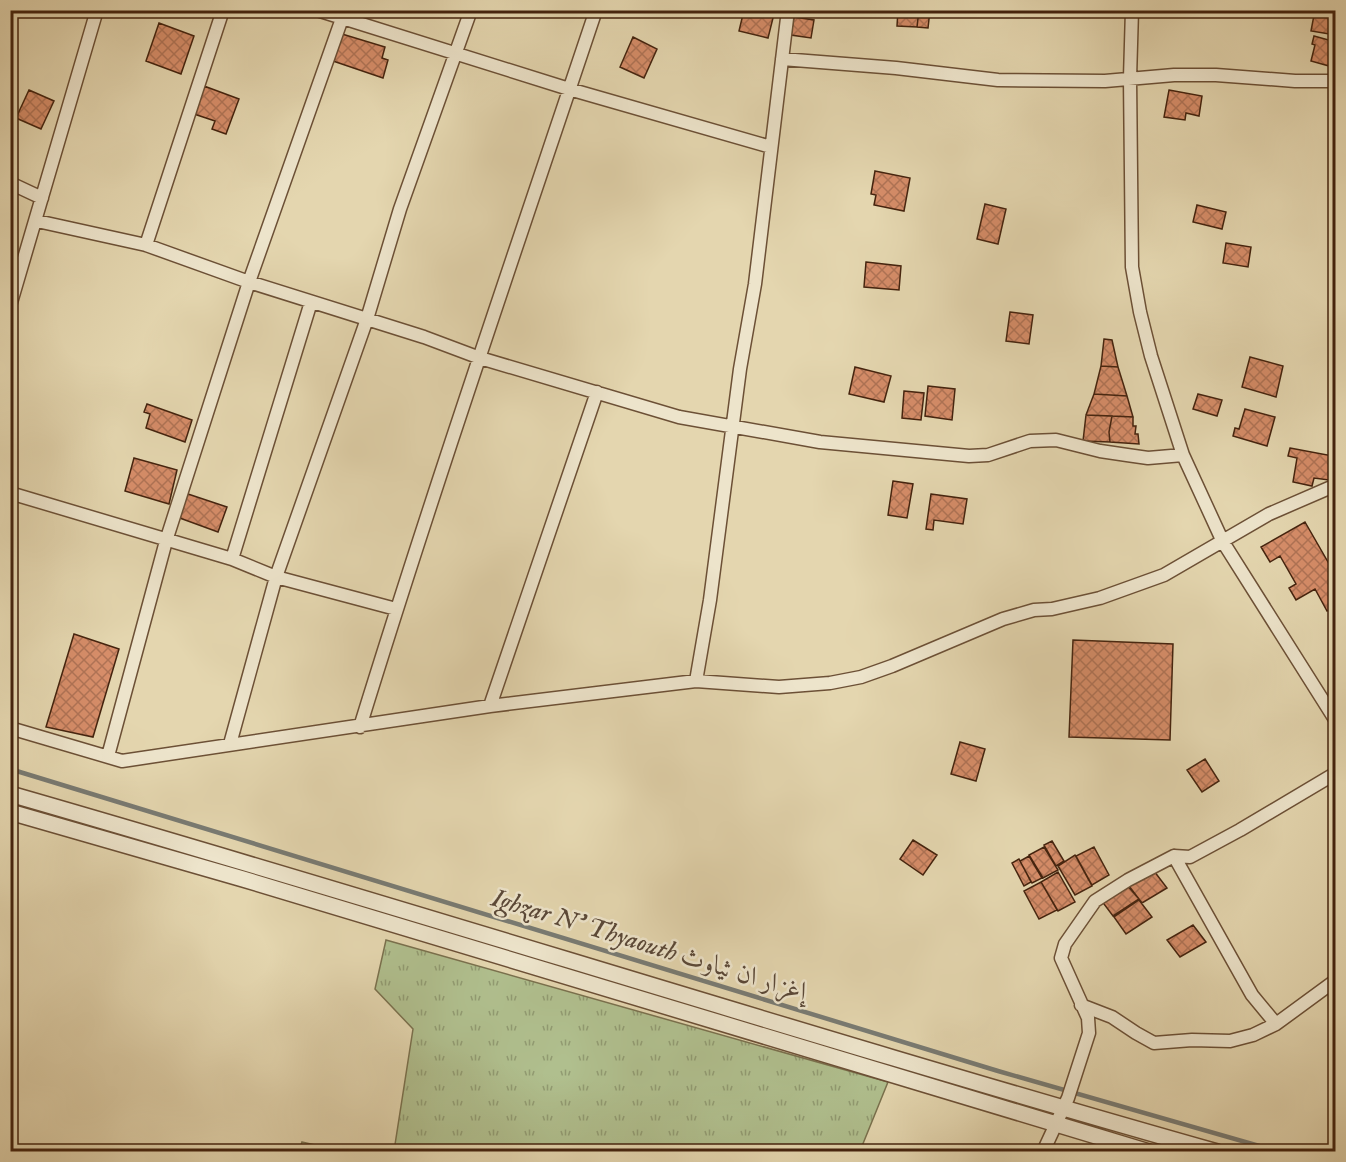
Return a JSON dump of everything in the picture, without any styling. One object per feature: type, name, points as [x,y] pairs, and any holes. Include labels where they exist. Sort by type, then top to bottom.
[{"type":"street","points":[[11,300],[37,221],[97,10]]},
{"type":"street","points":[[146,245],[223,10]]},
{"type":"street","points":[[317,10],[344,14],[456,54],[771,147]]},
{"type":"street","points":[[230,744],[276,577],[367,319],[400,209],[471,10]]},
{"type":"street","points":[[360,727],[396,609],[515,246],[596,10]]},
{"type":"street","points":[[696,681],[710,600],[740,369],[755,284],[788,10]]},
{"type":"street","points":[[1132,10],[1130,78],[1132,267],[1149,345],[1183,455],[1223,542],[1335,721]]},
{"type":"street","points":[[108,756],[166,541],[249,282],[344,14]]},
{"type":"street","points":[[782,59],[907,69],[998,80],[1105,81],[1174,75],[1216,75],[1295,81],[1335,81]]},
{"type":"street","points":[[10,183],[42,198]]},
{"type":"street","points":[[37,221],[146,245],[249,282],[424,337],[480,358],[679,417],[732,428],[820,442],[969,456],[988,455],[1030,441],[1056,440],[1100,451],[1148,458],[1183,455]]},
{"type":"street","points":[[232,559],[310,302]]},
{"type":"street","points":[[490,706],[597,392]]},
{"type":"street","points":[[10,728],[122,761],[490,706],[696,681],[779,687],[830,683],[861,677],[892,666],[1003,619],[1034,610],[1052,609],[1100,598],[1164,575],[1269,514],[1335,485]]},
{"type":"street","points":[[10,493],[232,559],[276,577],[396,609]]},
{"type":"street","points":[[1043,1152],[1054,1124],[1066,1103],[1089,1034],[1088,1018],[1061,958],[1065,944],[1095,901],[1128,880],[1174,856],[1190,857],[1335,773]]},
{"type":"street","points":[[10,794],[1066,1103],[1217,1152]]},
{"type":"street","points":[[10,812],[243,879],[1149,1152]]},
{"type":"street","points":[[1174,856],[1252,995],[1276,1024]]},
{"type":"street","points":[[1081,1005],[1112,1017],[1136,1034],[1154,1043],[1192,1040],[1230,1041],[1253,1035],[1276,1024],[1335,980]]},
{"type":"green space","points":[[386,940],[888,1082],[860,1151],[394,1151],[413,1029],[375,989]]},
{"type":"green space","points":[[302,1142],[341,1151],[299,1151]]},
{"type":"building","points":[[744,10],[775,10],[768,38],[739,31]]},
{"type":"building","points":[[794,10],[815,10],[814,14]]},
{"type":"building","points":[[898,10],[919,10],[917,27],[897,26]]},
{"type":"building","points":[[919,10],[930,10],[928,28],[917,27]]},
{"type":"building","points":[[1316,10],[1336,10],[1336,15],[1316,12]]},
{"type":"building","points":[[1314,15],[1336,19],[1336,35],[1311,31]]},
{"type":"building","points":[[794,17],[814,20],[811,38],[791,35]]},
{"type":"building","points":[[159,23],[194,36],[181,74],[146,61]]},
{"type":"building","points":[[342,34],[385,47],[382,58],[388,60],[383,78],[333,61]]},
{"type":"building","points":[[1314,36],[1336,42],[1336,57],[1331,56],[1329,66],[1311,61],[1315,45],[1312,44]]},
{"type":"building","points":[[633,37],[657,49],[644,78],[620,67]]},
{"type":"building","points":[[204,86],[239,99],[226,134],[212,129],[215,121],[194,114]]},
{"type":"building","points":[[29,90],[54,101],[41,129],[16,118]]},
{"type":"building","points":[[1169,90],[1202,96],[1199,116],[1186,113],[1185,120],[1164,117]]},
{"type":"building","points":[[875,171],[910,178],[904,211],[874,205],[876,195],[871,194]]},
{"type":"building","points":[[985,204],[1006,209],[998,244],[977,239]]},
{"type":"building","points":[[1197,205],[1226,212],[1222,229],[1193,222]]},
{"type":"building","points":[[1226,243],[1251,247],[1248,267],[1223,263]]},
{"type":"building","points":[[866,262],[901,266],[899,290],[864,287]]},
{"type":"building","points":[[1010,312],[1033,315],[1029,344],[1006,341]]},
{"type":"building","points":[[1104,339],[1112,340],[1118,367],[1101,366]]},
{"type":"building","points":[[1250,357],[1283,366],[1276,397],[1242,387]]},
{"type":"building","points":[[1101,366],[1118,367],[1127,396],[1094,394]]},
{"type":"building","points":[[855,367],[891,376],[884,402],[849,394]]},
{"type":"building","points":[[928,386],[955,389],[952,420],[925,416]]},
{"type":"building","points":[[904,391],[924,393],[921,420],[902,418]]},
{"type":"building","points":[[1094,394],[1127,396],[1133,417],[1086,415]]},
{"type":"building","points":[[1198,394],[1222,400],[1217,416],[1193,409]]},
{"type":"building","points":[[147,404],[192,420],[185,442],[146,428],[150,414],[144,412]]},
{"type":"building","points":[[1245,409],[1275,417],[1267,446],[1233,436],[1235,428],[1239,429]]},
{"type":"building","points":[[1086,415],[1112,416],[1110,442],[1083,441]]},
{"type":"building","points":[[1112,416],[1133,417],[1133,426],[1136,426],[1135,434],[1138,434],[1139,444],[1110,442]]},
{"type":"building","points":[[1290,448],[1333,456],[1329,480],[1314,478],[1312,486],[1293,482],[1297,458],[1288,456]]},
{"type":"building","points":[[134,458],[177,470],[169,504],[125,491]]},
{"type":"building","points":[[893,481],[913,484],[907,518],[888,515]]},
{"type":"building","points":[[185,493],[227,507],[218,532],[177,517]]},
{"type":"building","points":[[931,494],[967,499],[963,524],[934,520],[933,530],[926,529]]},
{"type":"building","points":[[1305,522],[1336,576],[1336,606],[1327,611],[1315,589],[1296,600],[1289,588],[1296,584],[1280,556],[1270,562],[1261,547]]},
{"type":"building","points":[[74,634],[119,649],[93,737],[46,727]]},
{"type":"building","points":[[1073,640],[1173,644],[1170,740],[1069,737]]},
{"type":"building","points":[[960,742],[985,749],[976,781],[951,774]]},
{"type":"building","points":[[1205,759],[1219,781],[1202,792],[1187,770]]},
{"type":"building","points":[[913,840],[937,855],[923,875],[900,859]]},
{"type":"building","points":[[1052,841],[1064,861],[1056,866],[1044,845]]},
{"type":"building","points":[[1044,847],[1058,870],[1043,878],[1029,855]]},
{"type":"building","points":[[1094,847],[1109,875],[1092,885],[1076,856]]},
{"type":"building","points":[[1075,855],[1092,886],[1075,895],[1058,866]]},
{"type":"building","points":[[1029,856],[1042,878],[1032,883],[1020,861]]},
{"type":"building","points":[[1019,859],[1031,882],[1024,886],[1012,863]]},
{"type":"building","points":[[1154,871],[1167,888],[1142,903],[1129,886]]},
{"type":"building","points":[[1058,872],[1075,902],[1058,911],[1041,882]]},
{"type":"building","points":[[1041,882],[1057,910],[1039,919],[1024,891]]},
{"type":"building","points":[[1126,884],[1139,899],[1113,916],[1101,900]]},
{"type":"building","points":[[1139,900],[1152,917],[1126,934],[1114,917]]},
{"type":"building","points":[[1193,925],[1206,942],[1180,957],[1167,940]]},
{"type":"building","points":[[1336,996],[1336,1010],[1329,1001]]},
{"type":"waterway","name":"Ighzar N' Thyaouth إغزار ان ثياوث","points":[[10,769],[998,1071],[1280,1152]]}]
